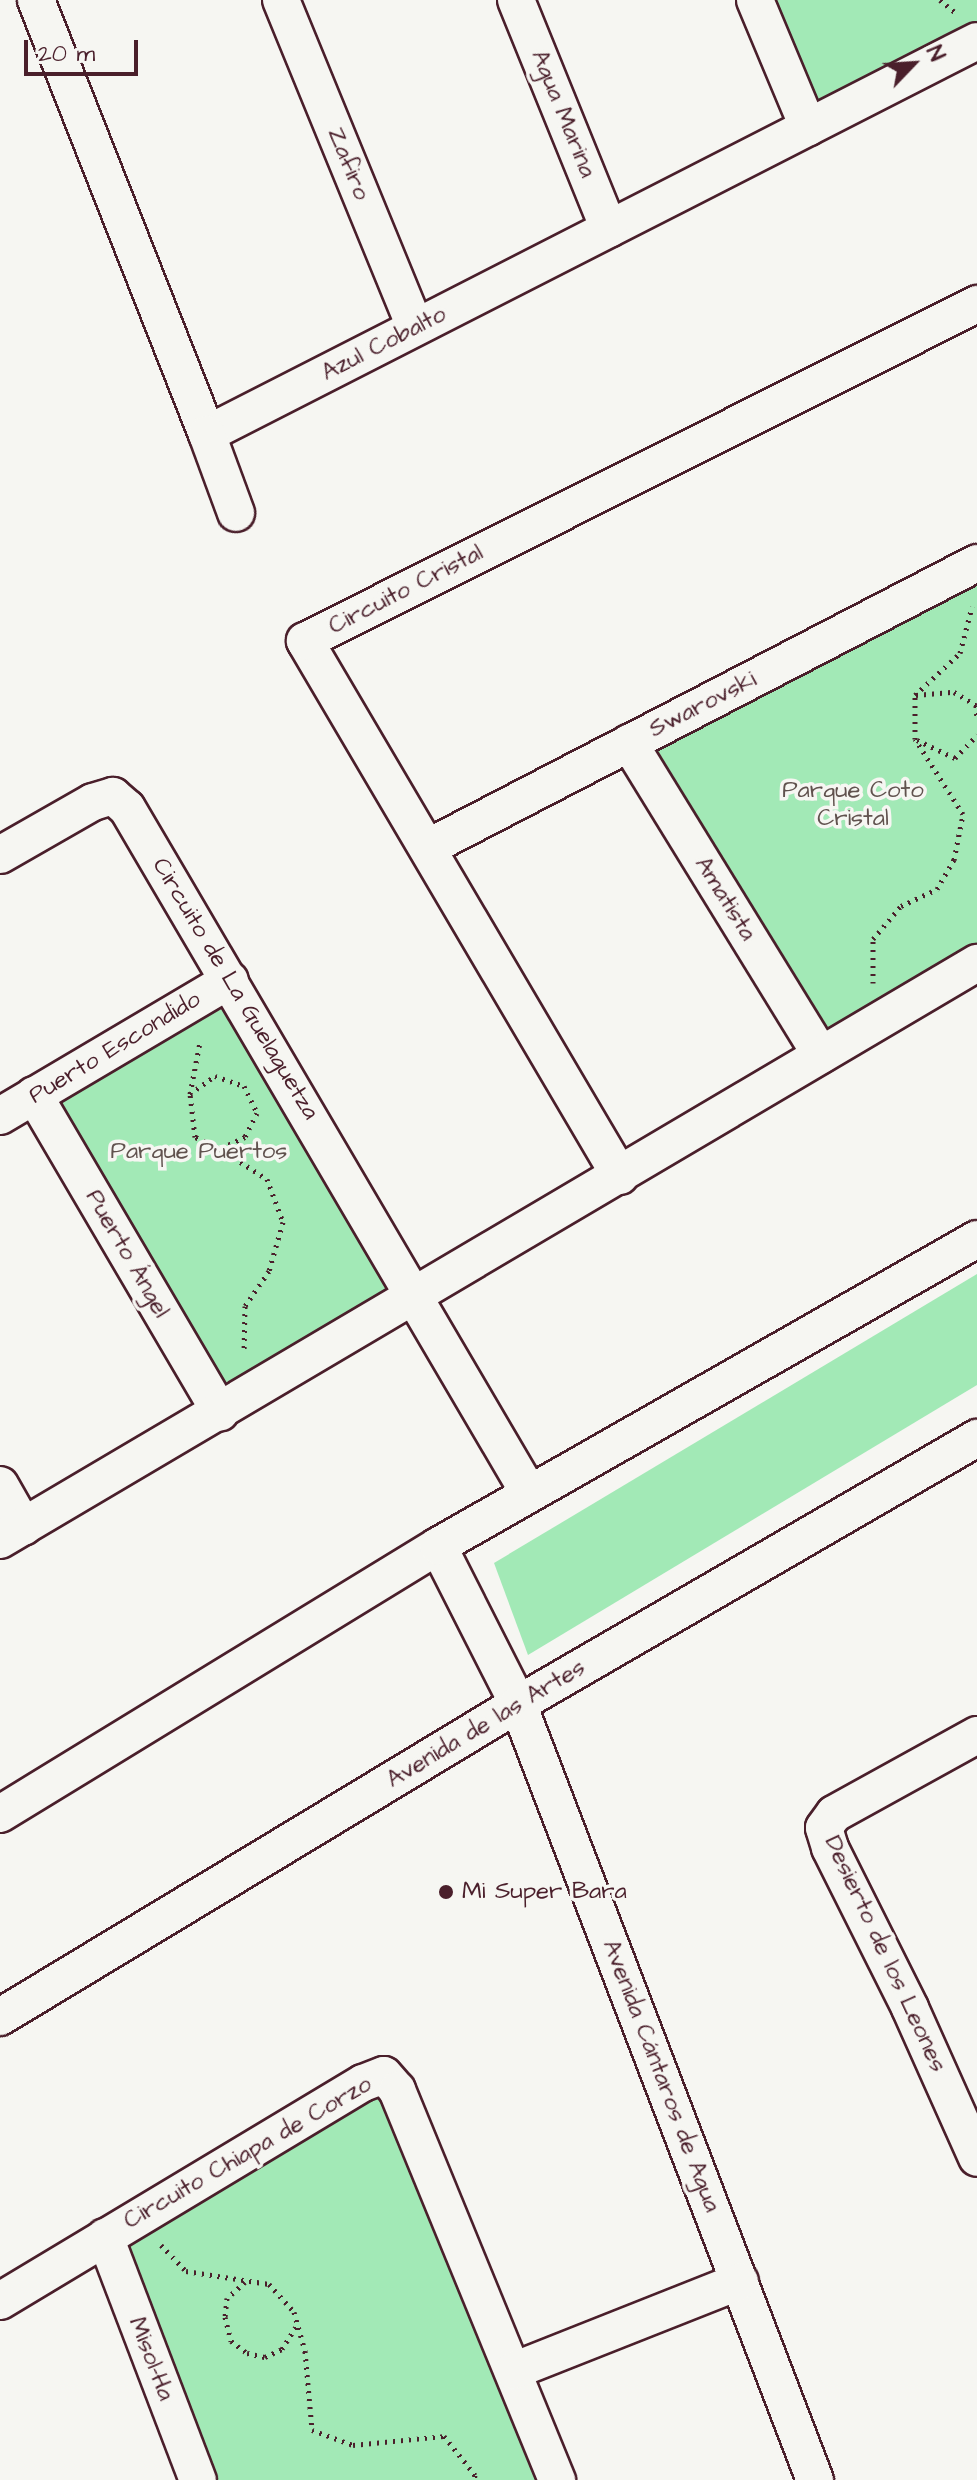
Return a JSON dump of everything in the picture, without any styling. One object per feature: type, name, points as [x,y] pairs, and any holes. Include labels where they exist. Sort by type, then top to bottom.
[{"type":"street","points":[[36,0],[236,513]]},
{"type":"street","name":"Zafiro","points":[[281,0],[415,327]]},
{"type":"street","name":"Agua Marina","points":[[516,0],[609,229]]},
{"type":"street","points":[[755,0],[808,127]]},
{"type":"street","name":"Azul Cobalto","points":[[207,434],[977,41]]},
{"type":"street","name":"Circuito Cristal","points":[[620,1176],[305,641],[977,304]]},
{"type":"street","name":"Swarovski","points":[[429,847],[967,568]]},
{"type":"street","name":"Amatista","points":[[629,743],[821,1055]]},
{"type":"street","name":"Circuito de La Guelaguetza","points":[[0,855],[93,802],[113,796],[127,808],[215,988],[417,1296],[529,1493]]},
{"type":"street","points":[[0,1485],[12,1533],[977,963]]},
{"type":"street","name":"Puerto Escondido","points":[[0,1116],[215,988]]},
{"type":"street","name":"Puerto Ángel","points":[[34,1095],[233,1404]]},
{"type":"street","points":[[0,1814],[438,1546],[977,1239]]},
{"type":"street","name":"Avenida de las Artes","points":[[0,2017],[518,1704],[977,1438]]},
{"type":"street","name":"Avenida Cántaros de Agua","points":[[438,1546],[518,1704],[815,2480]]},
{"type":"street","name":"Desierto de los Leones","points":[[974,2139],[830,1848],[824,1828],[834,1814],[977,1735]]},
{"type":"street","name":"Circuito Chiapa de Corzo","points":[[0,2301],[363,2083],[384,2075],[397,2090],[557,2480]]},
{"type":"street","name":"Misol-Ha","points":[[105,2237],[198,2480]]},
{"type":"street","points":[[513,2371],[740,2281]]},
{"type":"path","points":[[874,1023],[873,939],[901,906],[937,889],[954,860],[963,814],[915,739],[915,695],[960,653],[973,610],[967,568]]},
{"type":"path","points":[[915,695],[954,692],[976,705],[977,719]]},
{"type":"path","points":[[915,739],[955,758],[977,735]]},
{"type":"path","points":[[215,988],[190,1094],[195,1137],[267,1179],[283,1222],[269,1271],[245,1306],[233,1404]]},
{"type":"path","points":[[190,1094],[215,1076],[244,1086],[257,1113],[245,1137],[219,1149]]},
{"type":"path","points":[[143,2215],[160,2243],[186,2271],[269,2284],[294,2312],[305,2351],[312,2430],[353,2445],[444,2436],[475,2475],[474,2480]]},
{"type":"path","points":[[245,2282],[227,2298],[231,2341],[265,2357],[282,2349],[298,2323]]},
{"type":"green space","points":[[768,0],[977,0],[977,31],[817,114]]},
{"type":"green space","name":"Parque Coto Cristal","points":[[977,571],[977,952],[824,1041],[647,743]]},
{"type":"green space","name":"Parque Puertos","points":[[226,993],[409,1295],[221,1406],[45,1102]]},
{"type":"green space","points":[[977,1274],[977,1385],[528,1655],[494,1563]]},
{"type":"green space","points":[[380,2089],[547,2474],[537,2480],[210,2480],[110,2241]]},
{"type":"place","name":"Mi Super Bara","points":[[446,1892]]}]
